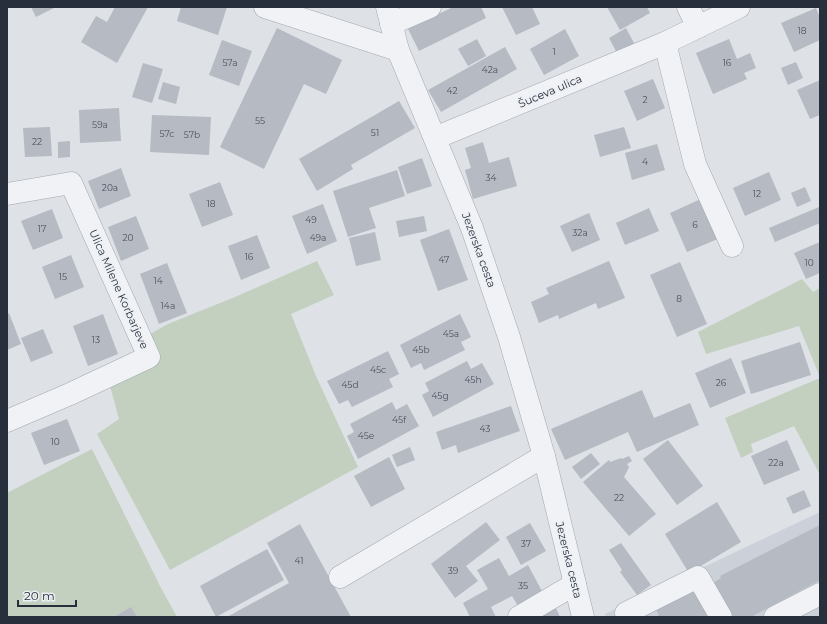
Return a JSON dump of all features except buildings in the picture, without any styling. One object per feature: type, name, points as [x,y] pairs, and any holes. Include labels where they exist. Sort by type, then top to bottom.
[{"type":"street","points":[[265,7],[398,50]]},
{"type":"street","points":[[389,16],[430,7]]},
{"type":"street","points":[[688,7],[698,27]]},
{"type":"street","name":"Šuceva ulica","points":[[435,138],[665,43],[739,7]]},
{"type":"street","name":"Jezerska cesta","points":[[389,16],[398,50],[479,247],[509,337],[544,456],[583,617]]},
{"type":"street","points":[[665,43],[695,164],[732,246]]},
{"type":"street","name":"Ulica Milene Korbarjeve","points":[[7,194],[71,183],[149,356],[70,394],[7,421]]},
{"type":"street","points":[[340,577],[544,456]]},
{"type":"street","points":[[627,617],[626,613],[698,577],[721,617]]},
{"type":"street","points":[[519,617],[575,584]]},
{"type":"street","points":[[775,617],[810,606],[820,594]]},
{"type":"shaded area","points":[[820,512],[820,617],[606,617],[605,614]]},
{"type":"green space","points":[[317,261],[334,295],[291,314],[316,376],[358,467],[170,570],[97,434],[119,419],[110,386],[150,334],[168,324],[235,297]]},
{"type":"green space","points":[[802,279],[813,292],[820,288],[820,377],[799,326],[706,354],[698,332]]},
{"type":"green space","points":[[820,378],[820,475],[794,426],[751,444],[753,452],[741,458],[725,418]]},
{"type":"green space","points":[[92,449],[177,617],[7,617],[7,493]]}]
